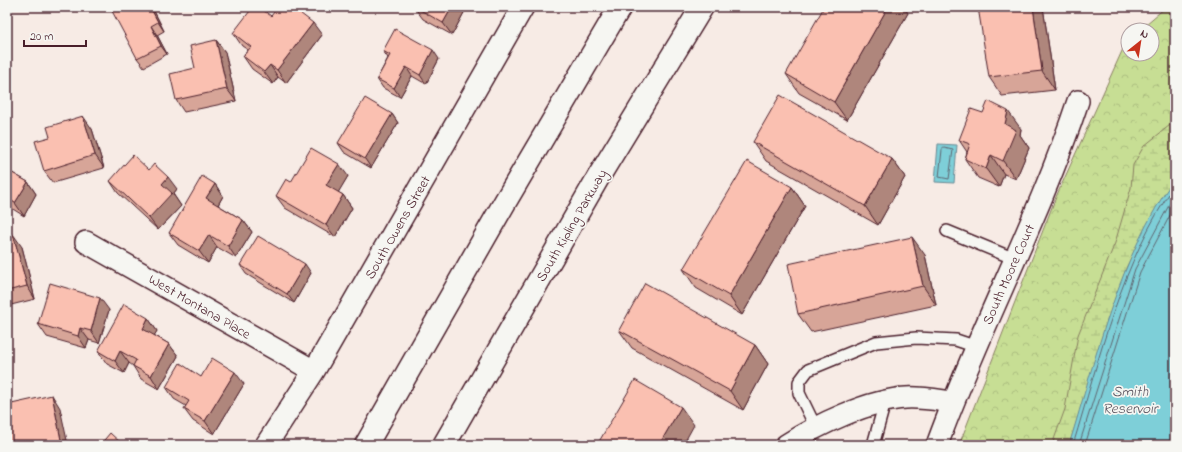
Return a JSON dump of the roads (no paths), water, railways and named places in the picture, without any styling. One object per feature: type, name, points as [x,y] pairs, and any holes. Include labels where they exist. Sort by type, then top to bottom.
[{"type":"main road","points":[[366,445],[505,202],[620,7]]},
{"type":"main road","name":"South Kipling Parkway","points":[[444,445],[599,176],[702,7]]},
{"type":"street","name":"South Owens Street","points":[[266,445],[314,371],[523,7]]},
{"type":"street","name":"South Moore Court","points":[[936,445],[952,402],[1039,204],[1078,102]]},
{"type":"street","name":"West Montana Place","points":[[86,242],[314,371]]},
{"type":"street","points":[[786,445],[830,421],[884,402],[905,398],[918,398],[952,402]]},
{"type":"lane","points":[[947,231],[1015,259]]},
{"type":"lane","points":[[816,428],[799,393],[799,382],[808,370],[876,342],[916,338],[956,340],[977,347]]},
{"type":"lane","points":[[873,445],[884,402]]},
{"type":"water","points":[[938,144],[957,145],[954,183],[935,182]]},
{"type":"water","name":"Smith Reservoir","points":[[1175,178],[1175,445],[1069,445],[1100,341],[1124,273],[1156,208]]}]
